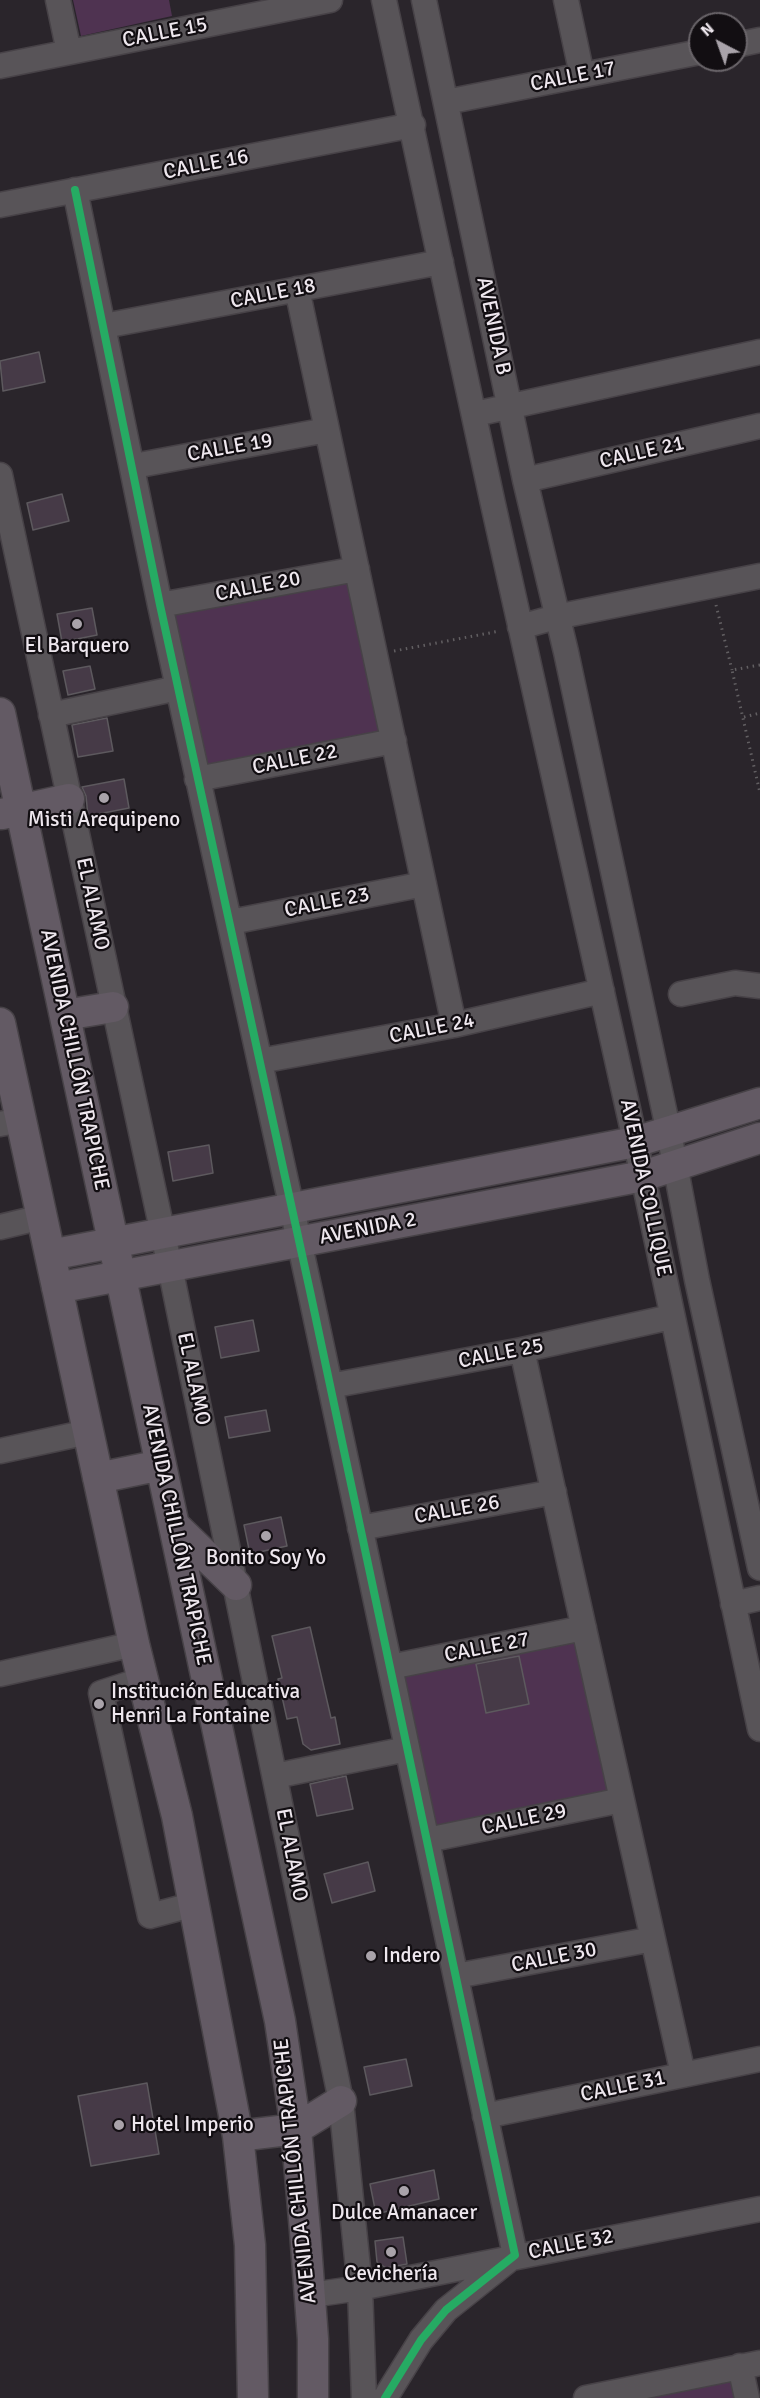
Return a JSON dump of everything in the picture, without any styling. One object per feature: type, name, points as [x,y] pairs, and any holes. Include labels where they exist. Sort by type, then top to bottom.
[{"type":"main road","name":"AVENIDA CHILLÓN TRAPICHE","points":[[0,713],[10,812],[64,1015],[280,2021],[296,2129],[311,2295],[313,2398]]},
{"type":"main road","points":[[10,812],[69,799]]},
{"type":"main road","points":[[64,1015],[113,1007]]},
{"type":"main road","points":[[0,1023],[10,1122],[42,1217],[134,1644],[195,1904],[238,2136],[250,2246],[253,2398]]},
{"type":"main road","name":"AVENIDA 2","points":[[50,1255],[635,1142],[759,1113]]},
{"type":"main road","name":"AVENIDA 2","points":[[57,1288],[643,1176],[760,1138]]},
{"type":"main road","points":[[98,1478],[161,1466]]},
{"type":"main road","points":[[174,1525],[236,1585]]},
{"type":"main road","points":[[238,2136],[296,2129],[340,2101]]},
{"type":"street","points":[[58,0],[69,52]]},
{"type":"street","name":"CALLE 15","points":[[0,66],[330,0]]},
{"type":"street","name":"AVENIDA B","points":[[384,0],[523,637]]},
{"type":"street","name":"AVENIDA B","points":[[424,0],[525,480],[566,652],[760,1568]]},
{"type":"street","points":[[566,0],[582,75]]},
{"type":"street","name":"CALLE 17","points":[[446,102],[688,54]]},
{"type":"street","name":"CALLE 16","points":[[0,206],[413,125]]},
{"type":"street","points":[[75,190],[197,779],[231,922],[515,2255],[446,2310],[421,2340],[385,2398]]},
{"type":"street","name":"CALLE 18","points":[[104,326],[441,262]]},
{"type":"street","points":[[297,289],[454,1025]]},
{"type":"street","points":[[475,414],[760,352]]},
{"type":"street","name":"CALLE 21","points":[[525,480],[760,426]]},
{"type":"street","name":"CALLE 19","points":[[134,466],[327,430]]},
{"type":"street","name":"EL ALAMO","points":[[0,475],[170,1267],[340,2101],[360,2288],[364,2398]]},
{"type":"street","name":"CALLE 20","points":[[160,605],[357,568]]},
{"type":"street","points":[[523,637],[556,617],[760,576]]},
{"type":"street","name":"AVENIDA COLLIQUE","points":[[523,637],[643,1176],[760,1729]]},
{"type":"street","points":[[51,715],[178,688]]},
{"type":"street","name":"CALLE 22","points":[[197,779],[393,741]]},
{"type":"street","name":"CALLE 23","points":[[231,922],[424,884]]},
{"type":"street","points":[[681,994],[735,983],[760,986]]},
{"type":"street","name":"CALLE 24","points":[[260,1061],[454,1025],[602,991]]},
{"type":"street","points":[[0,1227],[42,1217]]},
{"type":"street","name":"CALLE 25","points":[[330,1386],[522,1350],[672,1317]]},
{"type":"street","points":[[522,1350],[683,2074]]},
{"type":"street","points":[[0,1451],[88,1432]]},
{"type":"street","name":"CALLE 26","points":[[360,1528],[554,1492]]},
{"type":"street","points":[[733,1604],[760,1598]]},
{"type":"street","name":"CALLE 27","points":[[390,1667],[584,1628]]},
{"type":"street","points":[[0,1674],[134,1644]]},
{"type":"street","points":[[144,1679],[101,1693],[150,1916],[195,1904]]},
{"type":"street","points":[[275,1776],[407,1749]]},
{"type":"street","name":"CALLE 29","points":[[427,1840],[622,1800]]},
{"type":"street","name":"CALLE 30","points":[[456,1976],[653,1939]]},
{"type":"street","name":"CALLE 31","points":[[485,2116],[760,2059]]},
{"type":"street","name":"CALLE 32","points":[[311,2295],[360,2288],[515,2255],[760,2209]]},
{"type":"street","points":[[586,2398],[750,2364],[747,2398]]},
{"type":"path","points":[[711,587],[744,717],[760,793]]},
{"type":"path","points":[[375,655],[523,637]]},
{"type":"path","points":[[732,670],[760,664]]},
{"type":"path","points":[[744,717],[760,713]]},
{"type":"shaded area","points":[[73,0],[169,0],[172,16],[81,36]]},
{"type":"shaded area","points":[[351,578],[381,735],[206,770],[175,614]]},
{"type":"shaded area","points":[[576,1637],[609,1795],[434,1832],[402,1672]]},
{"type":"shaded area","points":[[734,2377],[738,2398],[617,2398]]},
{"type":"building","points":[[39,352],[45,382],[3,391],[0,361]]},
{"type":"building","points":[[62,494],[69,521],[33,530],[27,503]]},
{"type":"building","name":"El Barquero","points":[[92,608],[97,635],[62,642],[57,614]]},
{"type":"building","points":[[90,666],[95,689],[68,695],[63,671]]},
{"type":"building","points":[[107,718],[113,751],[78,757],[72,725]]},
{"type":"building","name":"Misti Arequipeno","points":[[124,779],[129,808],[88,816],[86,796],[82,787]]},
{"type":"building","points":[[209,1145],[213,1173],[173,1181],[168,1152]]},
{"type":"building","points":[[253,1320],[259,1351],[221,1358],[215,1327]]},
{"type":"building","points":[[266,1410],[270,1431],[229,1438],[225,1417]]},
{"type":"building","name":"Bonito Soy Yo","points":[[281,1517],[287,1546],[250,1554],[244,1525]]},
{"type":"building","points":[[310,1627],[331,1718],[335,1717],[340,1744],[311,1750],[303,1744],[297,1717],[287,1719],[278,1679],[282,1678],[272,1636]]},
{"type":"building","points":[[519,1656],[529,1704],[486,1713],[476,1664]]},
{"type":"building","points":[[346,1776],[353,1809],[317,1816],[310,1784]]},
{"type":"building","points":[[368,1862],[375,1891],[332,1903],[324,1874]]},
{"type":"building","points":[[406,2059],[412,2086],[370,2095],[364,2067]]},
{"type":"building","name":"Hotel Imperio","points":[[147,2083],[159,2154],[91,2166],[78,2096]]},
{"type":"building","name":"Dulce Amanacer","points":[[434,2170],[439,2199],[376,2214],[370,2184]]},
{"type":"building","name":"Cevichería","points":[[403,2237],[407,2264],[386,2268],[377,2262],[375,2241]]},
{"type":"cycle path","points":[[75,190],[160,605],[310,1291],[515,2255],[446,2310],[421,2340],[385,2398]]},
{"type":"place","name":"El Barquero","points":[[77,624]]},
{"type":"place","name":"Misti Arequipeno","points":[[104,798]]},
{"type":"place","name":"Bonito Soy Yo","points":[[266,1536]]},
{"type":"place","name":"Institución Educativa Henri La Fontaine","points":[[99,1704]]},
{"type":"place","name":"Indero","points":[[371,1956]]},
{"type":"place","name":"Hotel Imperio","points":[[119,2125]]},
{"type":"place","name":"Dulce Amanacer","points":[[404,2191]]},
{"type":"place","name":"Cevichería","points":[[391,2252]]}]
